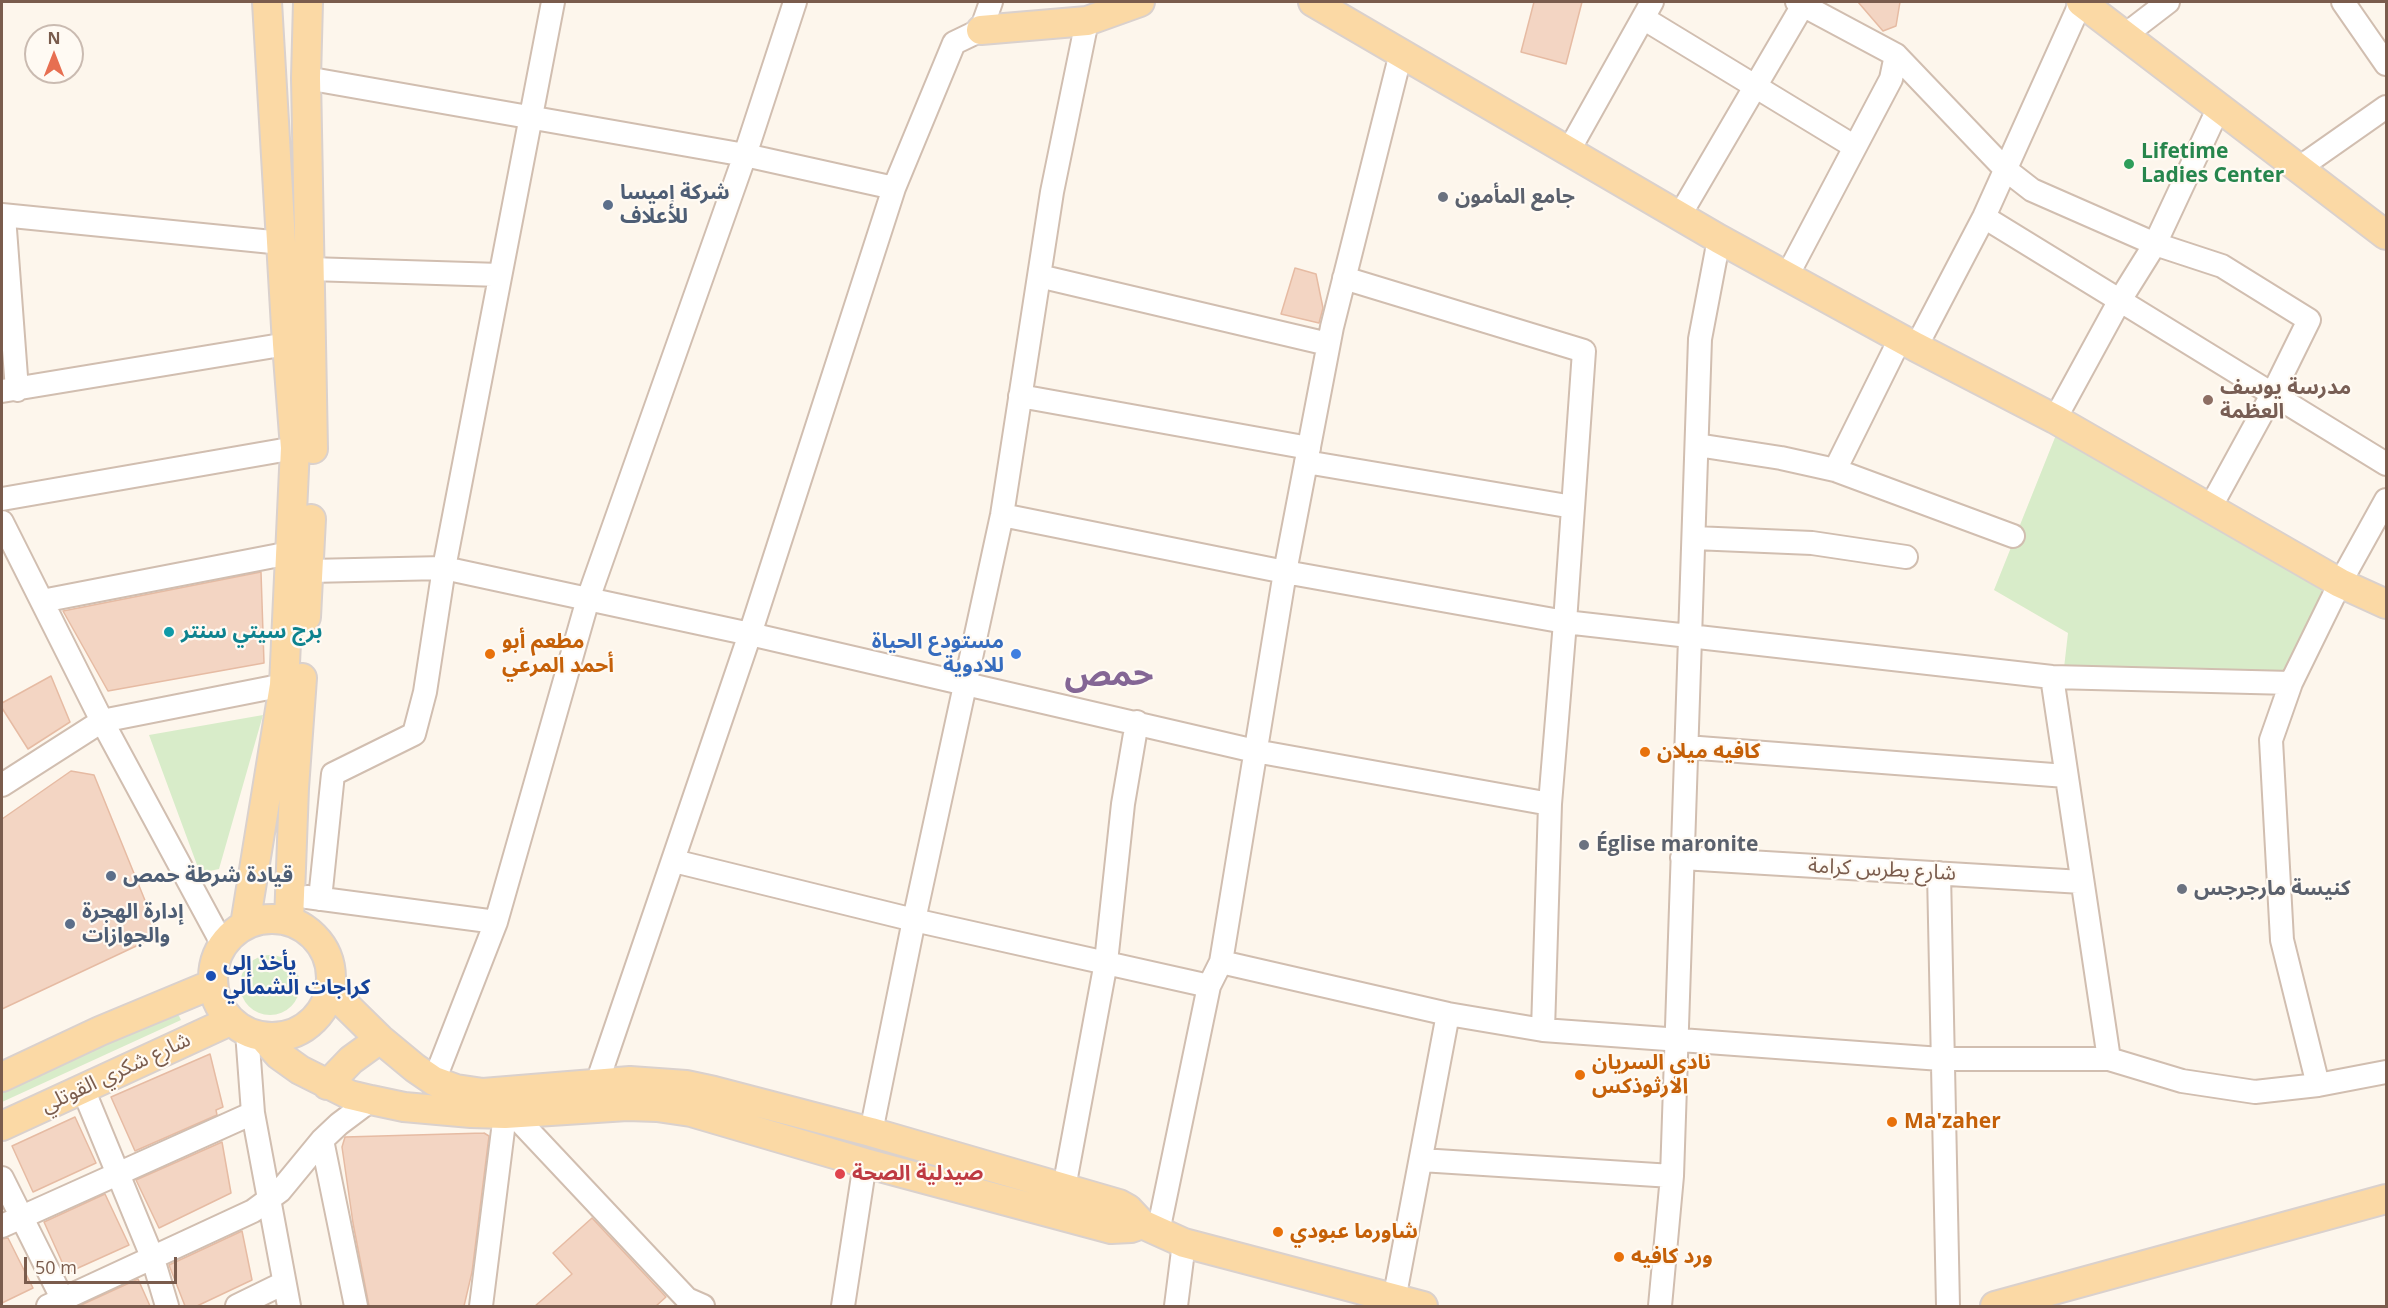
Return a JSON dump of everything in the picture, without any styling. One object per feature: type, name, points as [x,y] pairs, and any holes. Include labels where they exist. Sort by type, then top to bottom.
[{"type":"main road","points":[[247,1030],[286,1036],[306,1027],[322,1011],[331,991],[330,961],[324,948],[315,936],[303,927],[290,908],[300,562],[267,2]]},
{"type":"main road","points":[[245,925],[284,685],[313,467],[306,78],[308,2]]},
{"type":"main road","points":[[981,30],[1087,21],[1140,2]]},
{"type":"main road","points":[[1313,2],[1719,239],[1908,343],[2055,418],[2340,583],[2386,604]]},
{"type":"main road","points":[[2083,3],[2386,235]]},
{"type":"main road","points":[[290,908],[267,919],[245,925],[223,945],[214,963],[213,984],[218,1004],[279,1056],[327,1085],[350,1095],[437,1111],[508,1114],[601,1107],[657,1107],[722,1120],[865,1163],[1111,1229],[1150,1228]]},
{"type":"main road","name":"شارع شكري القوتلي","points":[[2,1077],[100,1031],[213,984]]},
{"type":"main road","points":[[331,991],[380,1039],[415,1068],[434,1081],[456,1089],[483,1093],[630,1081],[686,1085],[871,1132],[1119,1204],[1150,1228],[1184,1243],[1423,1306]]},
{"type":"main road","name":"شارع شكري القوتلي","points":[[2,1126],[83,1089],[247,1030]]},
{"type":"main road","points":[[327,1085],[351,1060],[380,1039]]},
{"type":"main road","points":[[1995,1306],[2386,1199]]},
{"type":"street","points":[[320,899],[333,774],[414,734],[425,692],[444,568],[553,2]]},
{"type":"street","points":[[434,1081],[496,922],[588,599],[745,155],[795,2]]},
{"type":"street","points":[[597,1083],[750,634],[894,188],[954,43],[981,30],[991,2]]},
{"type":"street","points":[[2125,35],[2168,2]]},
{"type":"street","points":[[2343,2],[2386,64]]},
{"type":"street","points":[[1680,215],[1755,87],[1800,3],[1896,55],[2006,169],[2032,190],[2155,244],[2222,266],[2308,320],[2273,393],[2210,508]]},
{"type":"street","points":[[1835,470],[1984,217],[2083,3]]},
{"type":"street","points":[[1568,152],[1648,10],[1755,87],[1855,147]]},
{"type":"street","points":[[871,1132],[914,920],[1002,515],[1052,192],[1087,21]]},
{"type":"street","points":[[1150,1228],[1209,986],[1221,962],[1285,572],[1328,344],[1401,53]]},
{"type":"street","points":[[1787,276],[1891,80],[1896,55]]},
{"type":"street","points":[[306,78],[745,155],[894,188]]},
{"type":"street","points":[[2055,418],[2120,300],[2155,244],[2219,107]]},
{"type":"street","points":[[2299,168],[2386,107]]},
{"type":"street","points":[[282,243],[3,216],[9,390],[287,344]]},
{"type":"street","points":[[1984,217],[2386,464]]},
{"type":"street","points":[[1660,1306],[1672,1176],[1700,339],[1719,239]]},
{"type":"street","points":[[309,269],[500,275]]},
{"type":"street","points":[[1039,276],[1328,344]]},
{"type":"street","points":[[1344,278],[1584,351],[1550,804],[1543,1030]]},
{"type":"street","points":[[1020,396],[1573,507]]},
{"type":"street","points":[[1697,445],[1781,458],[1835,470],[2013,536]]},
{"type":"street","points":[[2,499],[295,448]]},
{"type":"street","points":[[2318,1085],[2282,940],[2271,740],[2291,683],[2340,583],[2386,500]]},
{"type":"street","points":[[1002,515],[1285,572],[1565,622],[2052,677],[2291,683]]},
{"type":"street","points":[[2,522],[102,721],[223,945]]},
{"type":"street","points":[[1694,538],[1812,543],[1906,557]]},
{"type":"street","points":[[42,601],[300,562],[444,568],[750,634],[1255,751],[1550,804]]},
{"type":"street","points":[[2052,677],[2109,1059]]},
{"type":"street","points":[[2,785],[102,721],[284,685]]},
{"type":"street","points":[[1064,1188],[1106,962],[1123,804],[1137,722]]},
{"type":"street","points":[[1686,747],[2066,776]]},
{"type":"street","name":"شارع بطرس كرامة","points":[[1682,858],[2082,882]]},
{"type":"street","points":[[674,861],[914,920],[1209,986]]},
{"type":"street","points":[[1939,873],[1941,1059],[1948,1306]]},
{"type":"street","points":[[290,908],[320,899],[496,922]]},
{"type":"street","points":[[1221,962],[1448,1014],[1543,1030],[1941,1059],[2109,1059],[2182,1081],[2255,1092],[2318,1085],[2386,1072]]},
{"type":"street","points":[[1394,1299],[1448,1014]]},
{"type":"street","points":[[247,1030],[253,1113],[289,1306]]},
{"type":"street","points":[[83,1089],[153,1258],[167,1306]]},
{"type":"street","points":[[2,1178],[11,1222],[59,1304],[238,1220],[268,1201],[280,1191],[322,1140],[371,1100]]},
{"type":"street","points":[[11,1222],[253,1113]]},
{"type":"street","points":[[481,1306],[508,1114]]},
{"type":"street","points":[[508,1114],[687,1299],[703,1306]]},
{"type":"street","points":[[322,1140],[356,1306]]},
{"type":"street","points":[[1421,1160],[1672,1176]]},
{"type":"street","points":[[843,1306],[865,1163]]},
{"type":"street","points":[[1176,1306],[1184,1243]]},
{"type":"street","points":[[237,1306],[284,1283]]},
{"type":"green space","points":[[2060,425],[2324,592],[2286,673],[2064,668],[2068,633],[1994,590]]},
{"type":"green space","points":[[263,715],[219,869],[200,873],[149,735]]},
{"type":"green space","points":[[264,955],[276,955],[292,963],[298,973],[300,985],[298,997],[292,1007],[276,1015],[264,1015],[248,1007],[240,991],[240,979],[248,963]]},
{"type":"green space","points":[[173,1004],[181,1020],[2,1102],[2,1083]]},
{"type":"building","points":[[1534,2],[1582,2],[1566,64],[1521,52]]},
{"type":"building","points":[[1858,2],[1900,2],[1896,26],[1883,31]]},
{"type":"building","points":[[1295,268],[1316,274],[1323,308],[1319,323],[1281,314]]},
{"type":"building","name":"برج سيتي سنتر","points":[[261,572],[264,663],[108,691],[63,611]]},
{"type":"building","points":[[51,676],[70,722],[28,749],[2,708],[2,703]]},
{"type":"building","points":[[71,771],[94,775],[155,925],[147,941],[2,1009],[2,819]]},
{"type":"building","points":[[210,1054],[223,1107],[216,1110],[217,1115],[135,1151],[111,1097]]},
{"type":"building","points":[[75,1117],[96,1163],[33,1192],[12,1146]]},
{"type":"building","points":[[484,1133],[489,1136],[472,1272],[464,1306],[369,1306],[353,1223],[342,1147],[345,1137]]},
{"type":"building","points":[[222,1142],[231,1193],[159,1228],[136,1180]]},
{"type":"building","points":[[105,1194],[129,1245],[67,1273],[44,1222]]},
{"type":"building","points":[[592,1218],[666,1297],[656,1306],[535,1306],[572,1274],[553,1253]]},
{"type":"building","points":[[242,1231],[252,1280],[197,1306],[185,1306],[169,1265]]},
{"type":"building","points":[[8,1238],[33,1288],[2,1303],[2,1239]]},
{"type":"building","points":[[138,1279],[150,1306],[79,1306]]},
{"type":"place","name":"Lifetime Ladies Center","points":[[2129,164]]},
{"type":"place","name":"جامع المأمون","points":[[1443,197]]},
{"type":"place","name":"شركة إميسا للأعلاف","points":[[608,205]]},
{"type":"place","name":"مدرسة يوسف العظمة","points":[[2208,400]]},
{"type":"place","name":"برج سيتي سنتر","points":[[169,632]]},
{"type":"place","name":"مطعم أبو أحمد المرعي","points":[[490,654]]},
{"type":"place","name":"مستودع الحياة للادوية","points":[[1016,654]]},
{"type":"place","name":"كافيه ميلان","points":[[1645,752]]},
{"type":"place","name":"Église maronite","points":[[1584,845]]},
{"type":"place","name":"قيادة شرطة حمص","points":[[111,876]]},
{"type":"place","name":"كنيسة مارجرجس","points":[[2182,889]]},
{"type":"place","name":"إدارة الهجرة والجوازات","points":[[70,924]]},
{"type":"place","name":"يأخذ إلى كراجات الشمالي","points":[[211,976]]},
{"type":"place","name":"نادي السريان الارثوذكس","points":[[1580,1075]]},
{"type":"place","name":"Ma'zaher","points":[[1892,1122]]},
{"type":"place","name":"صيدلية الصحة","points":[[840,1174]]},
{"type":"place","name":"شاورما عبودي","points":[[1278,1232]]},
{"type":"place","name":"ورد كافيه","points":[[1619,1257]]},
{"type":"district","name":"حمص","points":[[1109,676]]}]
